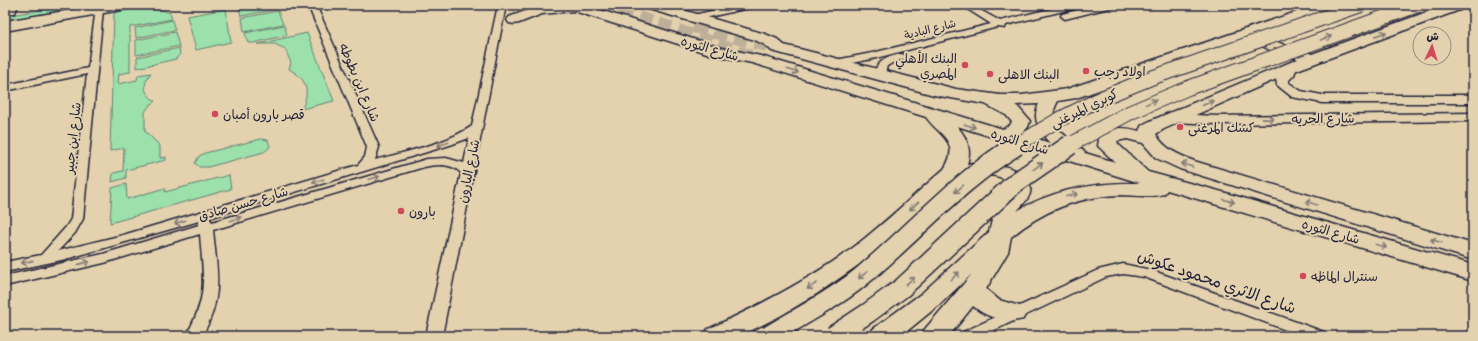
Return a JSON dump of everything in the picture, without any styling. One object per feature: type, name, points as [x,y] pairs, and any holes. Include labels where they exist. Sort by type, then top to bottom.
[{"type":"highway","points":[[10,9],[47,5]]},
{"type":"highway","points":[[5,26],[126,5]]},
{"type":"highway","name":"شارع الثوره","points":[[650,5],[760,37],[771,42],[778,48],[944,92],[983,100],[1018,101],[1051,98],[1070,94],[1331,5]]},
{"type":"highway","points":[[1144,178],[1112,149],[1107,142],[1110,136],[1131,134],[1148,139],[1147,134],[1149,129],[1291,67],[1460,5]]},
{"type":"highway","points":[[514,20],[539,10],[572,6]]},
{"type":"highway","name":"شارع الثوره","points":[[572,6],[719,52],[755,59],[930,114],[1144,178],[1198,192],[1473,273]]},
{"type":"highway","points":[[1250,33],[1260,40],[1275,47],[1315,58]]},
{"type":"highway","points":[[1051,98],[1045,108],[1044,120],[1047,126],[1052,134],[1066,148],[1088,161]]},
{"type":"highway","points":[[983,100],[1008,108],[1019,117],[1021,121],[1019,127],[1012,132],[1001,135]]},
{"type":"highway","points":[[717,336],[772,309],[839,268],[881,235],[951,173],[955,168],[959,157],[959,146],[945,125],[930,114]]},
{"type":"highway","name":"شارع الثوره","points":[[1148,139],[1158,150],[1187,166],[1473,252]]},
{"type":"highway","points":[[934,336],[973,289],[996,254],[1000,244],[1001,224],[1004,214],[1020,194],[1021,190],[1018,182],[1003,172],[989,168],[971,169],[951,173]]},
{"type":"highway","points":[[882,336],[927,302],[967,263],[1000,234],[1037,208],[1060,199],[1085,192],[1127,188],[1198,192]]},
{"type":"highway","points":[[973,289],[977,296],[993,308],[1014,313]]},
{"type":"main road","name":"كوبري الميرغنى","points":[[768,336],[819,306],[854,282],[880,261],[973,177],[1012,148],[1058,120],[1104,97],[1145,80],[1361,5]]},
{"type":"main road","name":"كوبري الميرغنى","points":[[833,336],[861,318],[903,287],[1020,179],[1086,135],[1135,110],[1184,88],[1418,5]]},
{"type":"street","name":"شارع ابن بطوطه","points":[[312,5],[372,147],[371,158],[362,168]]},
{"type":"street","name":"شارع البارون","points":[[434,336],[502,5]]},
{"type":"street","points":[[692,18],[750,5]]},
{"type":"street","points":[[965,5],[1009,30]]},
{"type":"street","name":"شارع البادية","points":[[836,63],[872,56],[1077,5]]},
{"type":"street","name":"شارع البادية","points":[[880,75],[879,70],[881,66],[892,59],[1110,5]]},
{"type":"street","name":"شارع ابن جبير","points":[[46,258],[52,249],[72,229],[77,219],[99,10]]},
{"type":"street","name":"شارع الحريه","points":[[1291,67],[1288,75],[1282,80],[1283,85],[1297,94],[1316,98],[1335,100],[1473,99]]},
{"type":"street","points":[[5,88],[93,70]]},
{"type":"street","points":[[1316,98],[1305,104],[1304,108],[1309,113],[1322,118]]},
{"type":"street","name":"شارع الحريه","points":[[1173,118],[1209,120],[1473,117]]},
{"type":"street","name":"شارع حسن صادق","points":[[5,281],[97,260],[362,168],[451,142],[464,136],[477,127]]},
{"type":"street","name":"شارع حسن صادق","points":[[5,267],[205,222],[426,162],[437,161],[452,163],[460,166],[468,173]]},
{"type":"street","points":[[194,336],[205,315],[211,293],[205,222]]},
{"type":"street","name":"شارع الاثري محمود عكوش","points":[[968,336],[1103,272],[1123,269],[1146,273],[1311,335]]},
{"type":"green space","points":[[71,5],[102,5],[5,22],[5,16]]},
{"type":"green space","points":[[250,5],[276,5],[278,9],[241,16],[239,7]]},
{"type":"green space","points":[[136,8],[162,10],[170,13],[172,19],[130,27],[130,72],[119,74],[118,84],[137,80],[138,75],[151,73],[146,81],[145,88],[148,95],[156,101],[149,106],[145,112],[145,131],[160,146],[160,158],[166,157],[166,160],[126,170],[126,178],[112,182],[113,173],[123,171],[124,148],[110,151],[114,13]]},
{"type":"green space","points":[[226,9],[231,42],[196,50],[187,16]]},
{"type":"green space","points":[[278,11],[283,24],[244,32],[242,18]]},
{"type":"green space","points":[[172,20],[175,30],[136,38],[135,28]]},
{"type":"green space","points":[[284,25],[287,35],[248,43],[245,33]]},
{"type":"green space","points":[[175,32],[179,46],[136,55],[136,40]]},
{"type":"green space","points":[[307,33],[334,101],[302,109],[306,96],[305,86],[300,77],[289,69],[291,63],[285,49],[275,44],[258,44]]},
{"type":"green space","points":[[179,48],[180,54],[176,59],[137,68],[137,57]]},
{"type":"green space","points":[[261,139],[268,140],[270,147],[264,152],[208,167],[199,167],[195,163],[199,156],[205,153]]},
{"type":"green space","points":[[229,175],[231,189],[110,223],[112,188],[126,184],[127,199],[165,188],[165,192]]},
{"type":"tunnel","points":[[598,5],[673,29],[751,57]]},
{"type":"tunnel","points":[[693,26],[778,48]]},
{"type":"place","name":"البنك الأهلي المصري","points":[[965,65]]},
{"type":"place","name":"اولاد رجب","points":[[1086,71]]},
{"type":"place","name":"البنك الاهلى","points":[[990,74]]},
{"type":"place","name":"قصر بارون أمبان","points":[[215,114]]},
{"type":"place","name":"كشك المرغنى","points":[[1180,127]]},
{"type":"place","name":"بارون","points":[[401,211]]},
{"type":"place","name":"سنترال الماظه","points":[[1303,276]]}]
